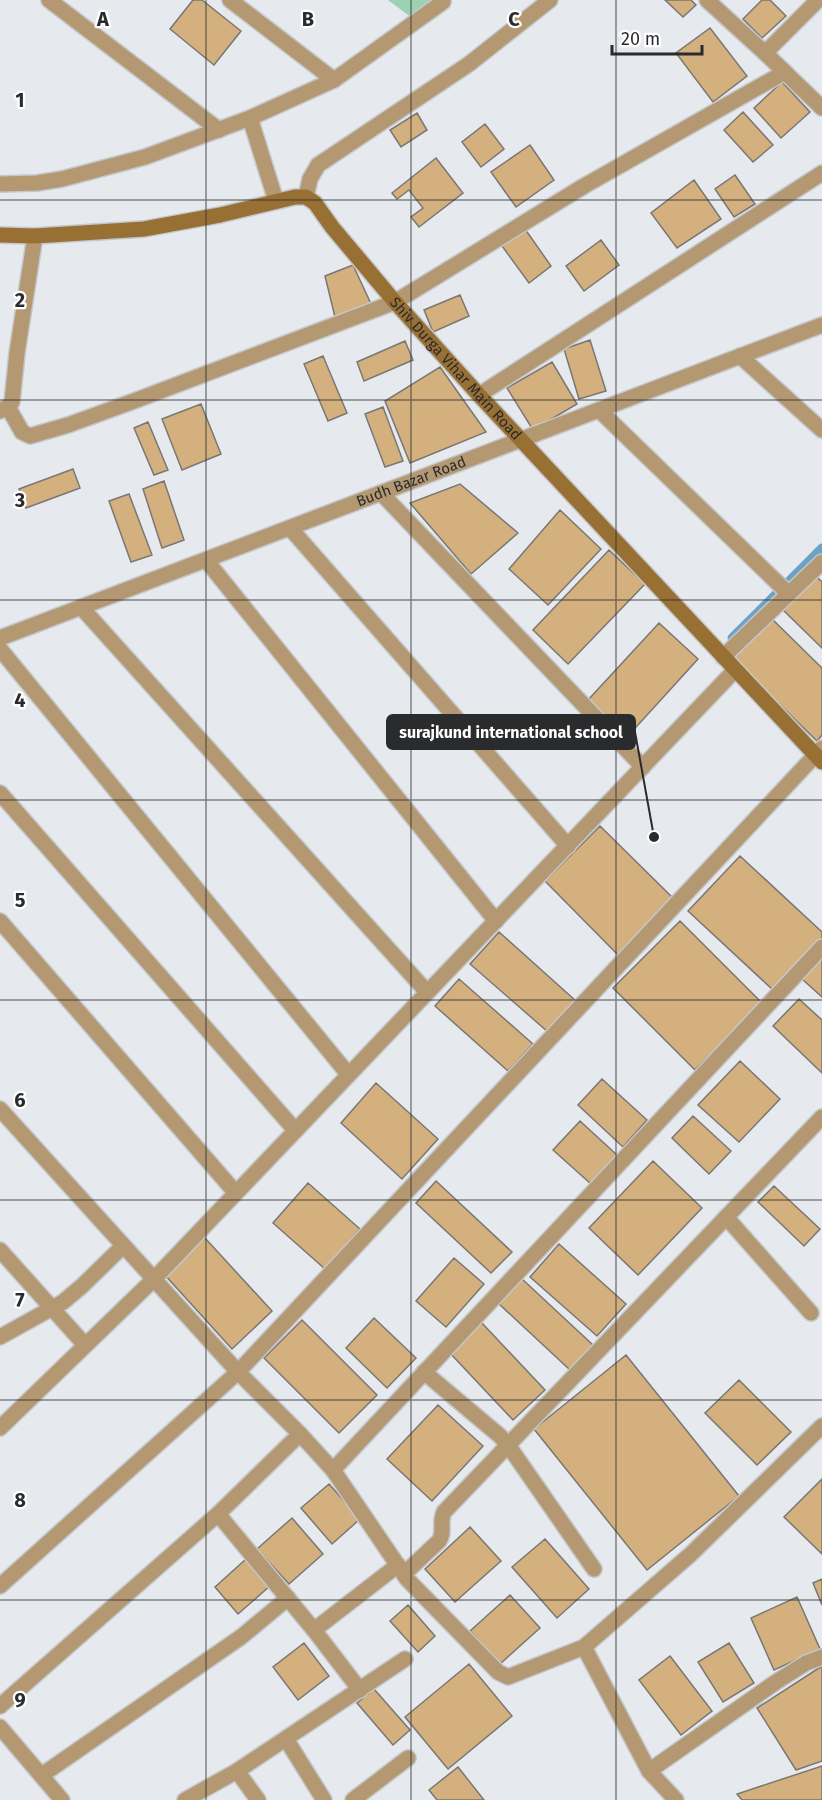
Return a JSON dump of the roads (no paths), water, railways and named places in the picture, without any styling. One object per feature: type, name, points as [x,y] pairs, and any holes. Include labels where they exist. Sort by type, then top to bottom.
[{"type":"street","points":[[49,0],[219,130]]},
{"type":"street","points":[[230,0],[334,80]]},
{"type":"street","points":[[0,235],[35,236],[144,229],[220,215],[295,197],[306,197],[310,179],[318,165],[469,64],[550,0]]},
{"type":"street","points":[[707,0],[822,108]]},
{"type":"street","points":[[765,53],[818,0]]},
{"type":"street","points":[[0,184],[37,183],[62,179],[145,157],[250,118],[334,80],[443,2]]},
{"type":"street","points":[[35,236],[17,353],[13,397],[12,402],[4,409],[21,432],[30,436],[134,402],[395,302],[584,186],[785,72]]},
{"type":"street","points":[[250,118],[276,201]]},
{"type":"street","points":[[479,395],[822,173]]},
{"type":"street","name":"Shiv Durga Vihar Main Road","points":[[306,197],[315,204],[395,302],[479,395],[735,670],[820,756]]},
{"type":"street","name":"Budh Bazar Road","points":[[0,638],[822,325]]},
{"type":"street","points":[[740,356],[822,430]]},
{"type":"street","points":[[599,410],[788,593]]},
{"type":"street","points":[[381,493],[644,767]]},
{"type":"street","points":[[290,528],[568,846]]},
{"type":"street","points":[[206,560],[496,921]]},
{"type":"street","points":[[723,657],[822,562]]},
{"type":"street","points":[[81,607],[427,992]]},
{"type":"street","points":[[0,649],[348,1074]]},
{"type":"street","points":[[0,1428],[153,1280],[735,670]]},
{"type":"street","points":[[0,1586],[238,1372],[820,756]]},
{"type":"street","points":[[0,793],[295,1130]]},
{"type":"street","points":[[0,921],[235,1192]]},
{"type":"street","points":[[333,1470],[822,947]]},
{"type":"street","points":[[0,1109],[153,1280],[333,1470],[401,1570],[502,1675],[513,1677],[584,1647],[691,1554],[822,1426]]},
{"type":"street","points":[[314,1630],[439,1541],[442,1537],[441,1518],[444,1512],[822,1117]]},
{"type":"street","points":[[726,1217],[811,1313]]},
{"type":"street","points":[[0,1337],[63,1302],[123,1246]]},
{"type":"street","points":[[0,1250],[85,1345]]},
{"type":"street","points":[[424,1372],[500,1436],[516,1454],[594,1569]]},
{"type":"street","points":[[0,1706],[218,1514],[300,1434]]},
{"type":"street","points":[[218,1514],[314,1630],[360,1690]]},
{"type":"street","points":[[42,1775],[241,1637],[288,1598]]},
{"type":"street","points":[[584,1647],[649,1771],[676,1800]]},
{"type":"street","points":[[649,1771],[776,1682],[806,1663],[822,1657]]},
{"type":"street","points":[[185,1800],[237,1771],[405,1659]]},
{"type":"street","points":[[0,1727],[62,1800]]},
{"type":"street","points":[[286,1739],[324,1800]]},
{"type":"street","points":[[353,1800],[408,1758]]},
{"type":"street","points":[[237,1771],[258,1800]]},
{"type":"waterway","points":[[732,638],[822,548]]},
{"type":"place","name":"surajkund international school","points":[[654,837]]}]
